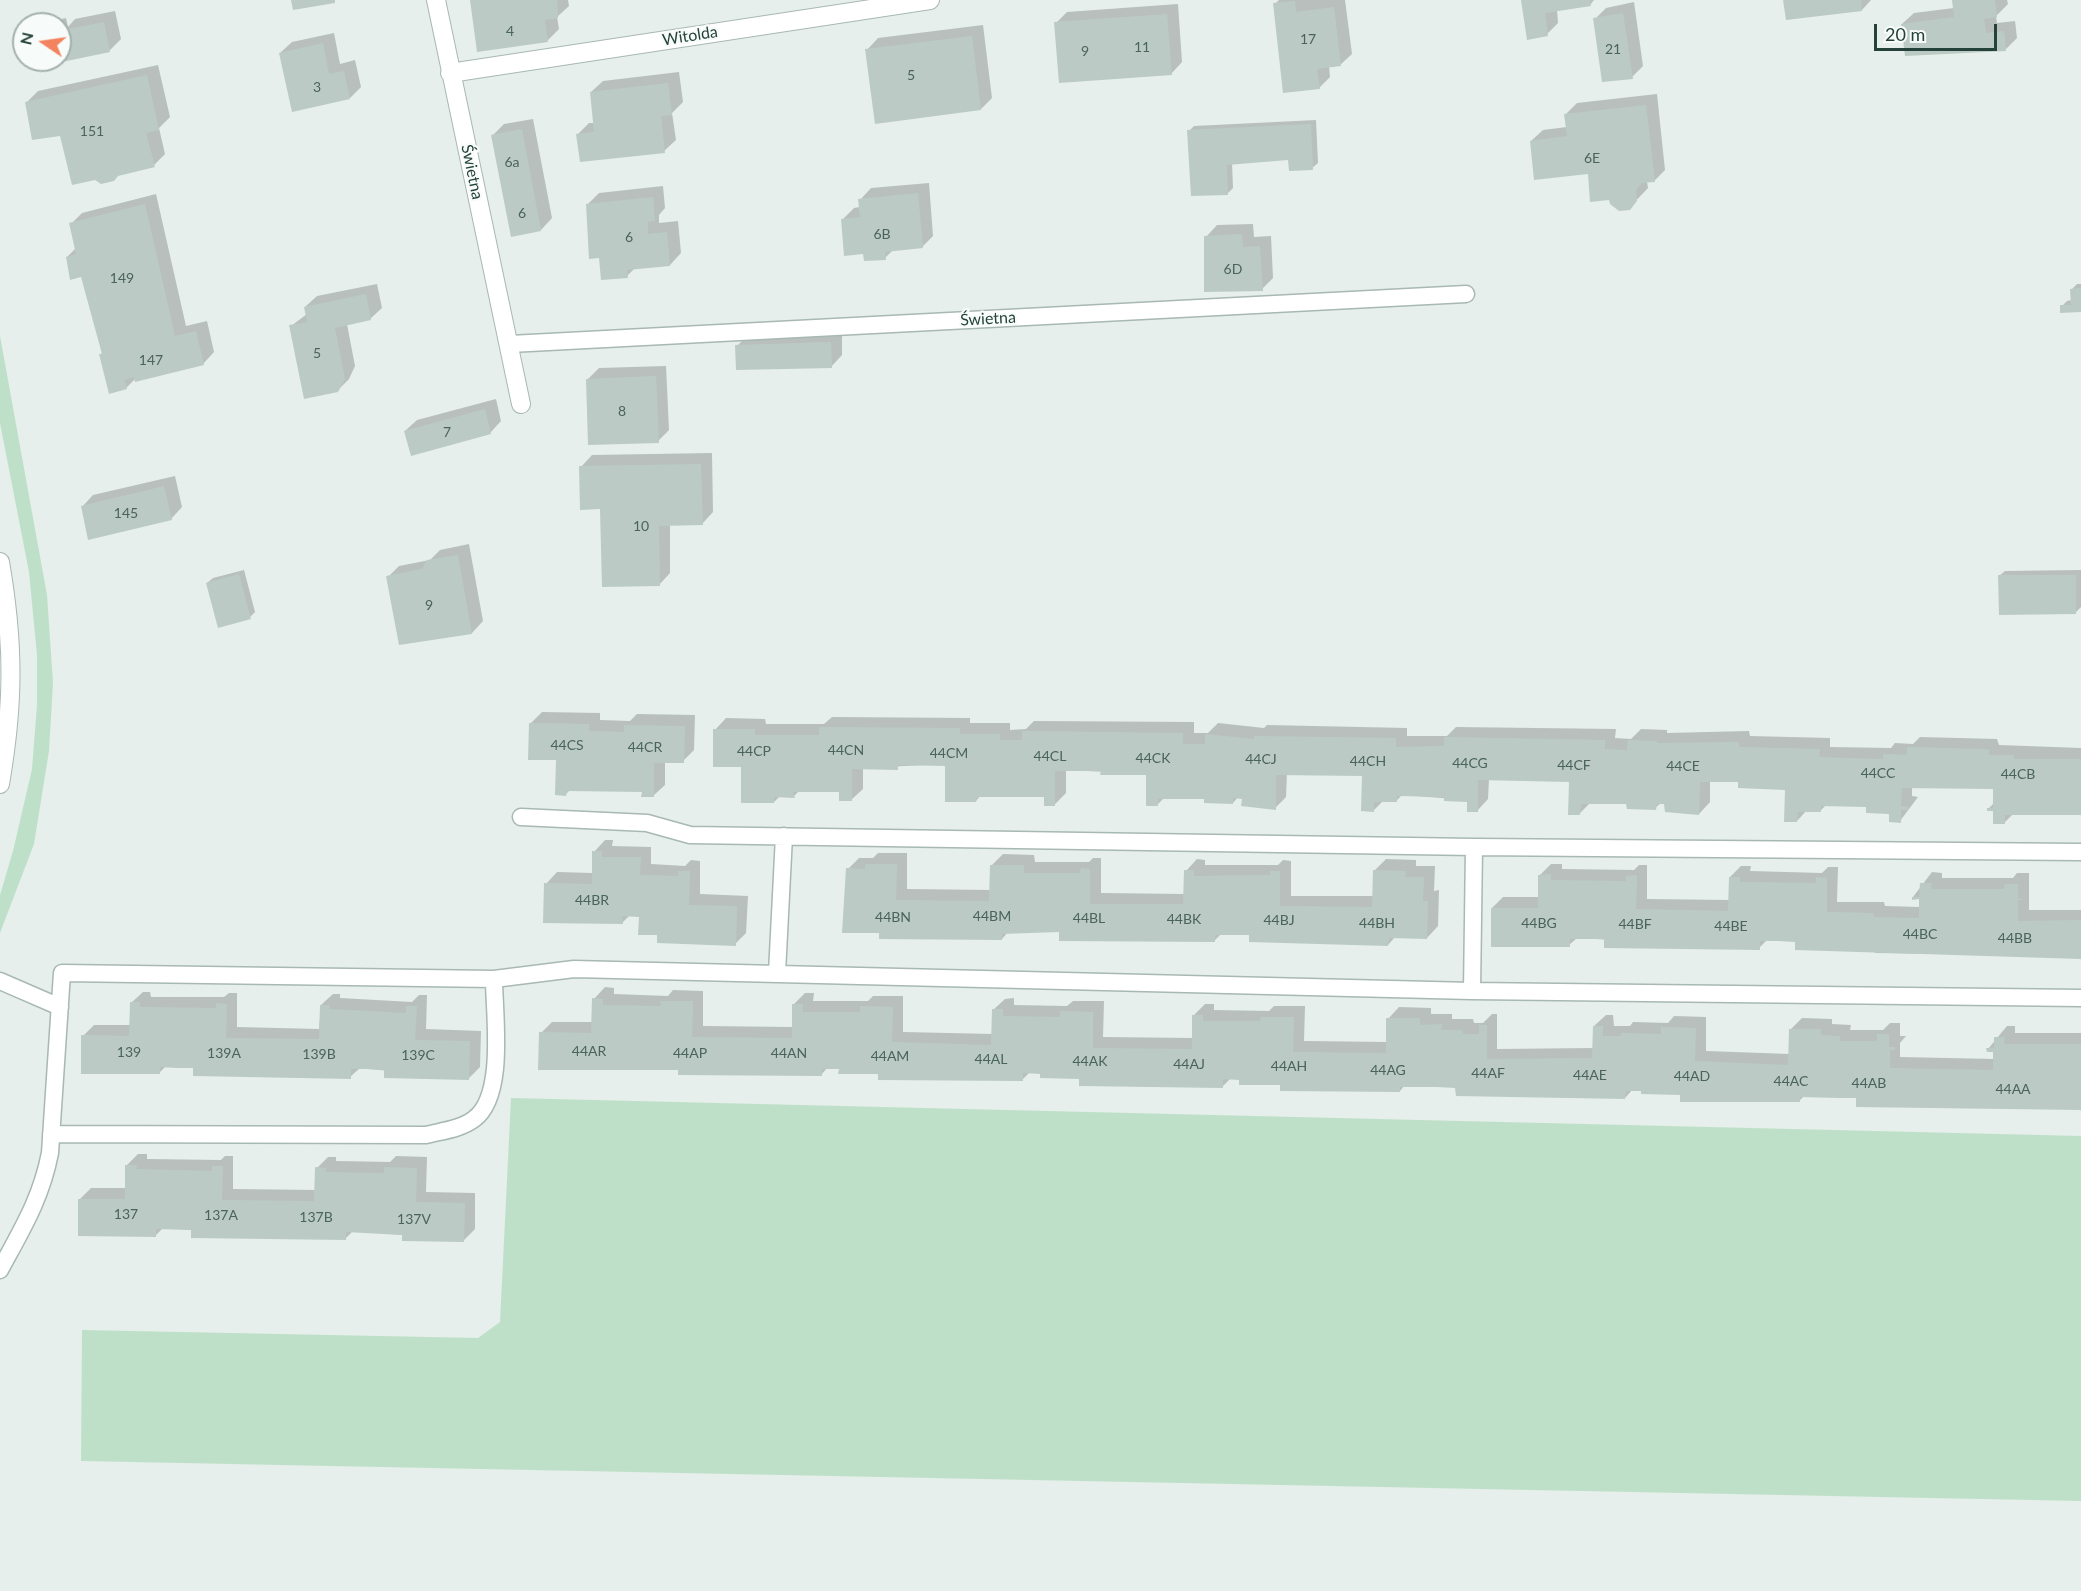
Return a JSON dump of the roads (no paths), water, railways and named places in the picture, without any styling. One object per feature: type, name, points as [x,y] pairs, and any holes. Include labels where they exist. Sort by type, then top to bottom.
[{"type":"street","name":"Świetna","points":[[436,0],[510,344],[520,404]]},
{"type":"street","name":"Witolda","points":[[450,73],[930,0]]},
{"type":"street","points":[[0,562],[13,672],[9,735],[0,784]]},
{"type":"lane","name":"Świetna","points":[[510,344],[1466,294]]},
{"type":"lane","points":[[521,817],[646,823],[690,835],[1474,847],[2081,852]]},
{"type":"lane","points":[[777,973],[784,836]]},
{"type":"lane","points":[[1472,991],[1474,847]]},
{"type":"lane","points":[[0,1270],[43,1188],[51,1134],[62,973],[494,978],[565,969],[1472,991],[2081,998]]},
{"type":"lane","points":[[51,1134],[426,1135],[454,1128],[475,1118],[485,1107],[494,1084],[494,978]]},
{"type":"lane","points":[[0,981],[60,1007]]}]
